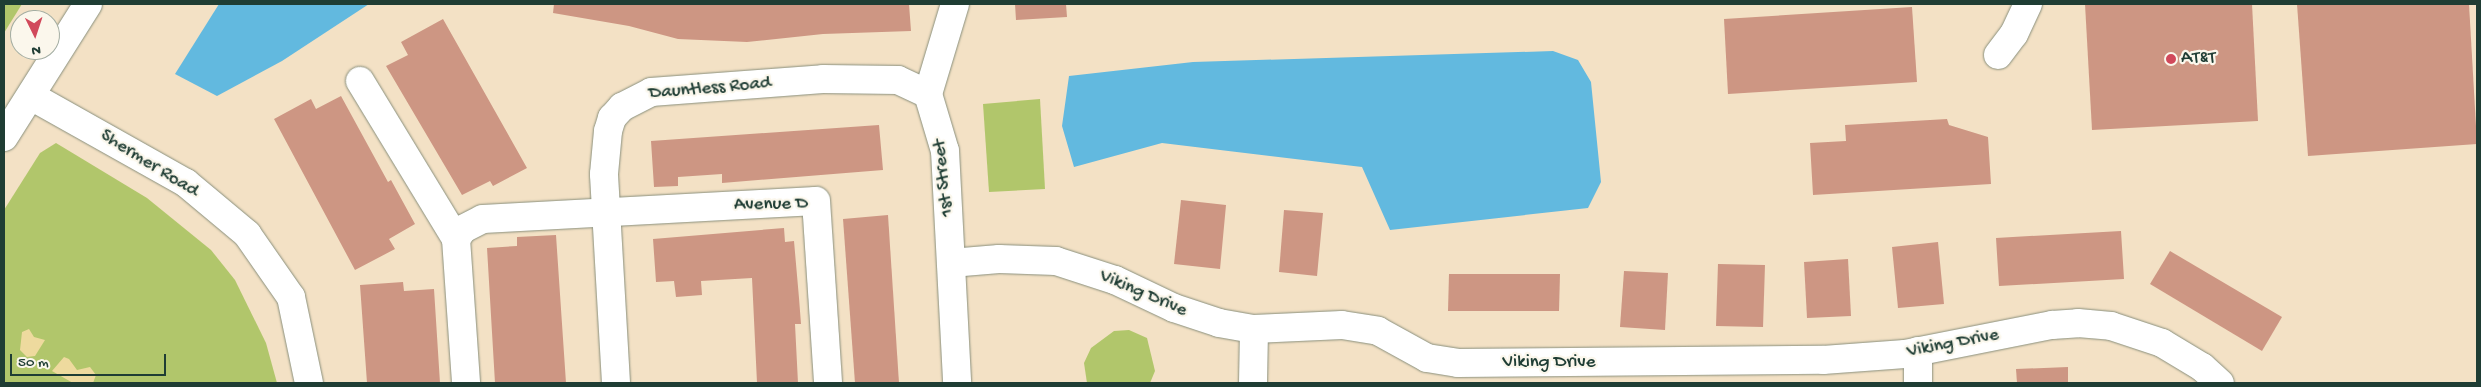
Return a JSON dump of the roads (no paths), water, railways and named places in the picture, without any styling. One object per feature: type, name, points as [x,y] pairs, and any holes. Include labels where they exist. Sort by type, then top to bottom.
[{"type":"street","points":[[4,137],[88,4]]},
{"type":"street","points":[[928,94],[955,4]]},
{"type":"street","points":[[1998,55],[2014,34],[2028,4]]},
{"type":"street","name":"Dauntless Road","points":[[616,383],[604,174],[608,131],[612,118],[622,107],[642,94],[876,78],[898,80],[928,94]]},
{"type":"street","points":[[360,81],[456,239],[466,383]]},
{"type":"street","name":"1st Street","points":[[928,94],[945,150],[957,383]]},
{"type":"street","name":"Shermer Road","points":[[31,96],[186,183],[247,234],[291,297],[309,383]]},
{"type":"street","name":"Avenue D","points":[[606,212],[816,201],[828,383]]},
{"type":"street","points":[[456,239],[463,229],[483,219],[606,212]]},
{"type":"street","name":"Viking Drive","points":[[951,263],[999,259],[1056,261],[1114,280],[1174,308],[1219,323],[1254,329],[1342,325],[1378,331],[1426,358],[1458,363],[1592,373],[1823,360],[1918,351],[2052,324],[2078,323],[2111,326],[2162,343],[2202,367],[2220,383]]},
{"type":"street","points":[[1253,383],[1254,329]]},
{"type":"street","points":[[1918,351],[1918,383]]},
{"type":"water","points":[[219,4],[369,4],[282,61],[217,96],[175,74]]},
{"type":"water","points":[[1553,51],[1578,60],[1591,82],[1601,182],[1588,208],[1390,230],[1362,167],[1162,143],[1074,167],[1062,126],[1069,76],[1193,62]]},
{"type":"place","name":"AT&T","points":[[2171,59]]}]
